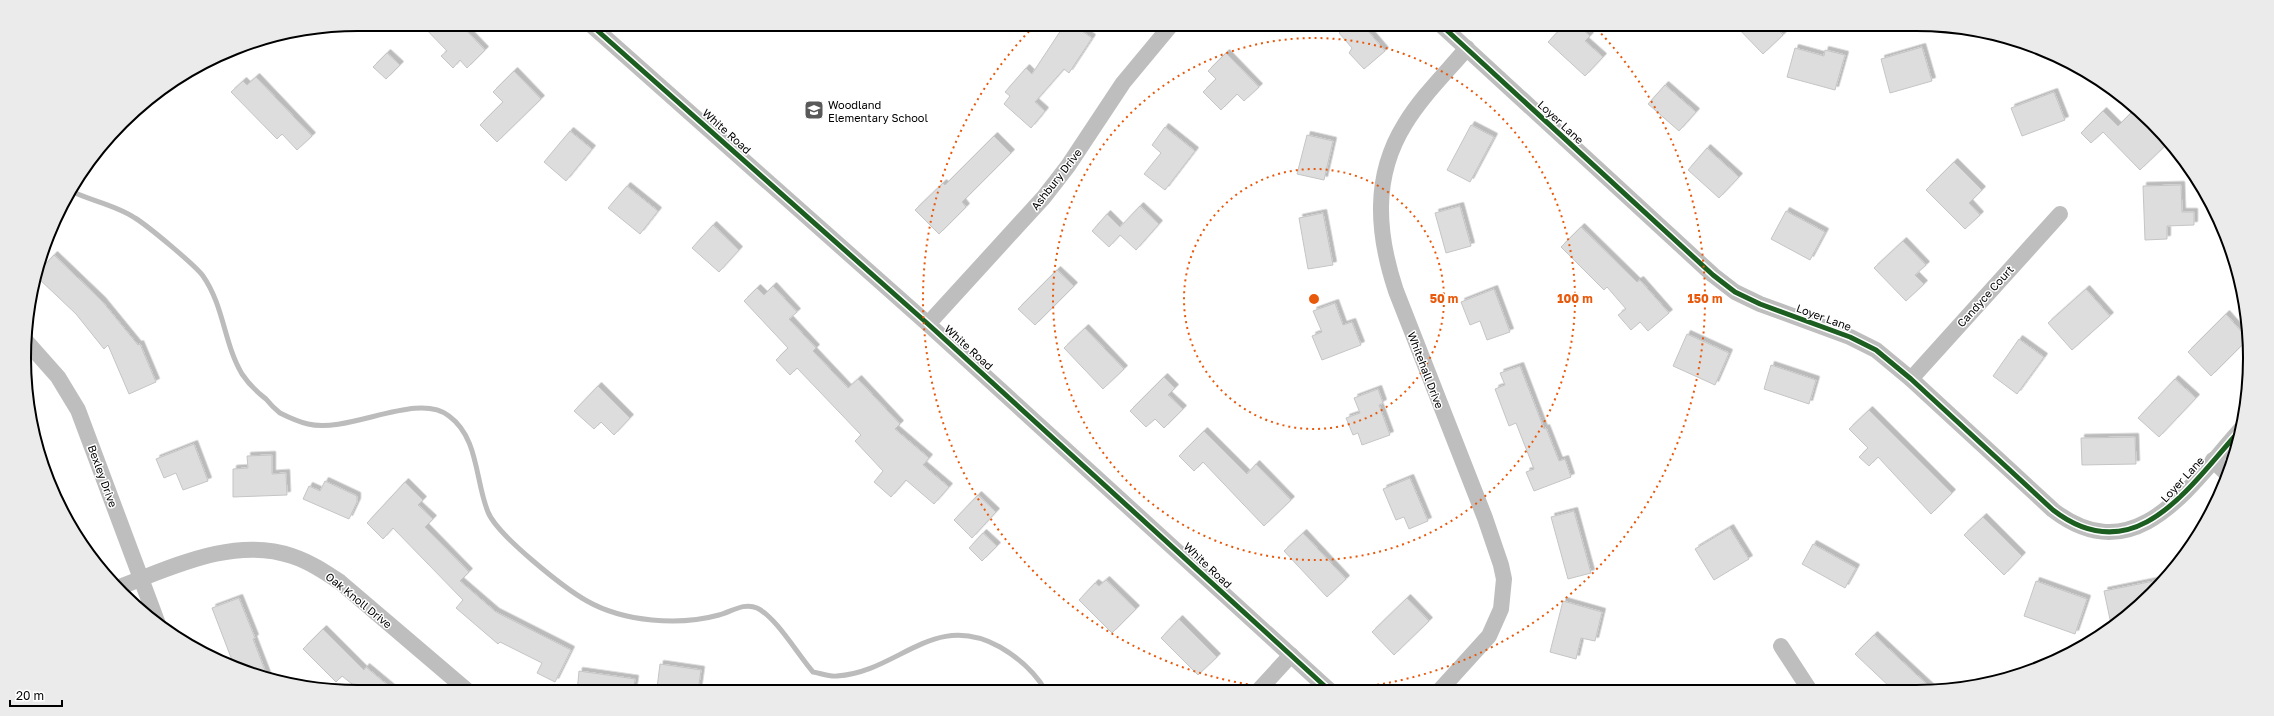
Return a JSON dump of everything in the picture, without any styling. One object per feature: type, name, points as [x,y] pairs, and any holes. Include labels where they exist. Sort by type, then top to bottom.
[{"type":"street","name":"White Road","points":[[598,31],[928,324],[1324,685]]},
{"type":"street","name":"Ashbury Drive","points":[[928,324],[1044,197],[1068,166],[1123,84],[1166,31]]},
{"type":"street","name":"Loyer Lane","points":[[1448,31],[1713,275],[1735,292],[1760,304],[1850,337],[1876,350],[1911,379],[2063,518],[2087,528],[2113,531],[2138,527],[2150,521],[2171,506],[2233,438]]},
{"type":"street","name":"Whitehall Drive","points":[[1445,685],[1489,636],[1501,609],[1504,579],[1501,565],[1484,518],[1394,285],[1386,260],[1381,233],[1380,206],[1383,180],[1390,154],[1405,124],[1421,101],[1467,48]]},
{"type":"street","name":"Candyce Court","points":[[1911,379],[2060,214]]},
{"type":"street","name":"Bexley Drive","points":[[32,347],[58,377],[78,410],[154,613]]},
{"type":"street","points":[[2213,460],[2223,470]]},
{"type":"street","name":"Oak Knoll Drive","points":[[124,586],[198,558],[224,552],[252,550],[292,556],[317,567],[340,582],[461,685]]},
{"type":"street","points":[[1781,646],[1806,685]]},
{"type":"street","points":[[1264,685],[1291,655]]},
{"type":"building","points":[[428,31],[467,31],[485,50],[467,68],[460,60],[453,68],[441,56],[447,51]]},
{"type":"building","points":[[1060,31],[1082,31],[1092,38],[1069,73],[1064,69],[1035,102],[1045,111],[1031,128],[1004,104],[1010,96],[1005,92],[1026,68],[1032,74]]},
{"type":"building","points":[[1341,31],[1368,31],[1385,51],[1364,69],[1349,53],[1352,48],[1339,33]]},
{"type":"building","points":[[1558,31],[1585,31],[1590,36],[1585,41],[1603,57],[1585,76],[1548,42]]},
{"type":"building","points":[[1741,31],[1779,31],[1783,35],[1763,54]]},
{"type":"building","points":[[1922,47],[1932,81],[1890,93],[1881,59]]},
{"type":"building","points":[[1795,48],[1824,56],[1825,50],[1845,55],[1835,90],[1787,77]]},
{"type":"building","points":[[387,53],[400,65],[386,79],[373,67]]},
{"type":"building","points":[[1226,53],[1259,87],[1244,101],[1237,94],[1221,110],[1203,92],[1216,79],[1208,71]]},
{"type":"building","points":[[514,71],[541,99],[497,142],[480,125],[503,102],[493,92]]},
{"type":"building","points":[[256,77],[312,136],[297,150],[282,134],[277,139],[231,92],[243,81],[247,85]]},
{"type":"building","points":[[1665,85],[1696,112],[1679,131],[1648,104]]},
{"type":"building","points":[[2054,92],[2065,120],[2022,136],[2011,108]]},
{"type":"building","points":[[2103,111],[2118,126],[2132,112],[2165,146],[2140,170],[2103,132],[2091,143],[2081,133]]},
{"type":"building","points":[[1471,125],[1494,137],[1470,182],[1447,170]]},
{"type":"building","points":[[1165,127],[1195,151],[1165,190],[1144,174],[1161,153],[1152,145]]},
{"type":"building","points":[[570,131],[592,149],[566,181],[544,162]]},
{"type":"building","points":[[1307,135],[1333,141],[1324,180],[1297,174]]},
{"type":"building","points":[[994,136],[1011,153],[962,202],[966,207],[939,234],[915,210],[943,183],[945,185]]},
{"type":"building","points":[[1707,148],[1739,177],[1719,198],[1688,170]]},
{"type":"building","points":[[1954,162],[1982,190],[1969,203],[1980,215],[1965,229],[1926,190]]},
{"type":"building","points":[[2181,185],[2182,212],[2194,212],[2194,225],[2167,226],[2167,239],[2145,240],[2143,186]]},
{"type":"building","points":[[627,186],[658,211],[640,234],[608,208]]},
{"type":"building","points":[[1140,206],[1159,224],[1136,250],[1120,235],[1109,247],[1092,231],[1107,214],[1120,227]]},
{"type":"building","points":[[1460,206],[1471,246],[1446,253],[1435,213]]},
{"type":"building","points":[[1786,211],[1825,232],[1810,260],[1771,239]]},
{"type":"building","points":[[1323,213],[1333,265],[1308,269],[1299,218]]},
{"type":"building","points":[[713,225],[739,250],[719,272],[692,248]]},
{"type":"building","points":[[1581,227],[1637,282],[1640,280],[1669,313],[1648,331],[1640,322],[1631,330],[1618,315],[1626,309],[1607,287],[1604,290],[1561,247]]},
{"type":"building","points":[[1903,241],[1926,265],[1915,275],[1924,284],[1906,301],[1874,268]]},
{"type":"building","points":[[54,255],[102,301],[138,345],[140,344],[156,382],[129,394],[108,345],[104,349],[76,314],[40,280],[44,266]]},
{"type":"building","points":[[1057,270],[1074,286],[1035,325],[1018,309]]},
{"type":"building","points":[[773,286],[797,312],[789,319],[816,348],[813,351],[848,388],[858,379],[900,424],[895,429],[929,458],[923,465],[949,487],[934,504],[906,480],[891,497],[874,482],[883,471],[855,441],[861,435],[797,368],[790,375],[776,360],[788,348],[744,301],[757,288],[764,295]]},
{"type":"building","points":[[1494,289],[1510,332],[1487,340],[1480,321],[1470,325],[1461,302]]},
{"type":"building","points":[[2086,289],[2110,316],[2072,350],[2048,323]]},
{"type":"building","points":[[1335,303],[1343,325],[1352,322],[1361,345],[1322,360],[1312,336],[1322,332],[1313,311]]},
{"type":"building","points":[[2226,314],[2242,332],[2242,345],[2211,376],[2188,352]]},
{"type":"building","points":[[1085,328],[1124,369],[1103,389],[1064,348]]},
{"type":"building","points":[[1687,334],[1729,353],[1715,385],[1673,366]]},
{"type":"building","points":[[2019,339],[2044,357],[2017,394],[1993,376]]},
{"type":"building","points":[[1771,365],[1816,380],[1809,404],[1764,389]]},
{"type":"building","points":[[1520,366],[1544,429],[1546,428],[1559,461],[1565,459],[1571,477],[1534,491],[1526,472],[1534,469],[1516,423],[1509,426],[1495,389],[1505,385],[1500,373]]},
{"type":"building","points":[[1164,377],[1175,388],[1168,395],[1183,409],[1164,428],[1155,419],[1146,427],[1130,411]]},
{"type":"building","points":[[2175,379],[2196,398],[2159,437],[2138,418]]},
{"type":"building","points":[[598,386],[630,418],[614,435],[601,422],[594,429],[574,411]]},
{"type":"building","points":[[1378,389],[1383,403],[1379,405],[1390,435],[1362,445],[1358,433],[1353,435],[1346,418],[1360,413],[1354,398]]},
{"type":"building","points":[[1869,410],[1952,493],[1931,514],[1878,457],[1869,466],[1859,457],[1868,448],[1849,429]]},
{"type":"building","points":[[1204,431],[1247,474],[1256,464],[1291,500],[1264,526],[1203,462],[1194,471],[1179,456]]},
{"type":"building","points":[[2135,437],[2136,464],[2082,465],[2081,438]]},
{"type":"building","points":[[194,444],[208,481],[183,490],[176,473],[164,478],[156,459]]},
{"type":"building","points":[[272,455],[272,474],[286,473],[287,495],[233,497],[233,469],[248,468],[247,456]]},
{"type":"building","points":[[1410,478],[1428,521],[1409,529],[1404,517],[1396,520],[1383,489]]},
{"type":"building","points":[[325,481],[357,496],[357,502],[349,519],[303,499],[309,486],[320,491]]},
{"type":"building","points":[[405,482],[423,500],[418,505],[433,519],[425,527],[469,572],[460,581],[496,612],[571,650],[555,682],[537,673],[542,663],[500,642],[498,644],[456,608],[463,600],[393,528],[383,539],[367,523]]},
{"type":"building","points":[[978,495],[996,512],[972,538],[954,520]]},
{"type":"building","points":[[1574,511],[1591,573],[1568,579],[1551,517]]},
{"type":"building","points":[[1983,517],[2022,556],[2004,575],[1964,535]]},
{"type":"building","points":[[1730,528],[1749,559],[1714,580],[1695,549]]},
{"type":"building","points":[[983,533],[997,546],[982,561],[969,548]]},
{"type":"building","points":[[1303,533],[1346,579],[1327,597],[1284,551]]},
{"type":"building","points":[[1813,544],[1856,568],[1845,588],[1802,564]]},
{"type":"building","points":[[1106,580],[1136,609],[1112,633],[1079,600],[1095,583],[1099,586]]},
{"type":"building","points":[[2036,581],[2087,599],[2075,634],[2024,616]]},
{"type":"building","points":[[2155,581],[2132,604],[2110,621],[2104,591]]},
{"type":"building","points":[[239,598],[255,638],[253,639],[266,672],[232,659],[212,608]]},
{"type":"building","points":[[1407,598],[1429,621],[1394,655],[1372,632]]},
{"type":"building","points":[[1563,601],[1602,612],[1595,641],[1581,638],[1576,659],[1550,652]]},
{"type":"building","points":[[1179,619],[1217,657],[1198,675],[1161,638]]},
{"type":"building","points":[[323,629],[364,670],[366,667],[388,685],[353,685],[342,676],[336,682],[303,649]]},
{"type":"building","points":[[1874,635],[1927,684],[1888,685],[1855,654]]},
{"type":"building","points":[[660,664],[701,670],[699,685],[657,685]]},
{"type":"building","points":[[579,671],[635,679],[634,685],[578,685]]},
{"type":"waterway","points":[[76,193],[112,206],[135,218],[191,263],[203,276],[210,288],[220,312],[231,350],[242,374],[247,381],[280,413],[308,424],[325,426],[401,410],[419,408],[435,410],[449,416],[459,425],[466,436],[475,461],[484,500],[488,512],[494,522],[504,534],[532,560],[563,585],[587,601],[618,614],[634,618],[669,621],[703,618],[719,615],[742,607],[752,606],[772,619],[813,672],[831,676],[859,672],[879,665],[917,646],[935,639],[955,635],[976,637],[1000,647],[1020,660],[1042,685]]},
{"type":"cycle path","points":[[598,31],[928,324],[1324,685]]},
{"type":"cycle path","points":[[1448,31],[1713,275],[1735,292],[1760,304],[1850,337],[1876,350],[1911,379],[2053,510],[2083,527],[2110,532],[2136,527],[2160,514],[2182,495],[2233,438]]},
{"type":"place","name":"Woodland Elementary School","points":[[814,110]]}]
